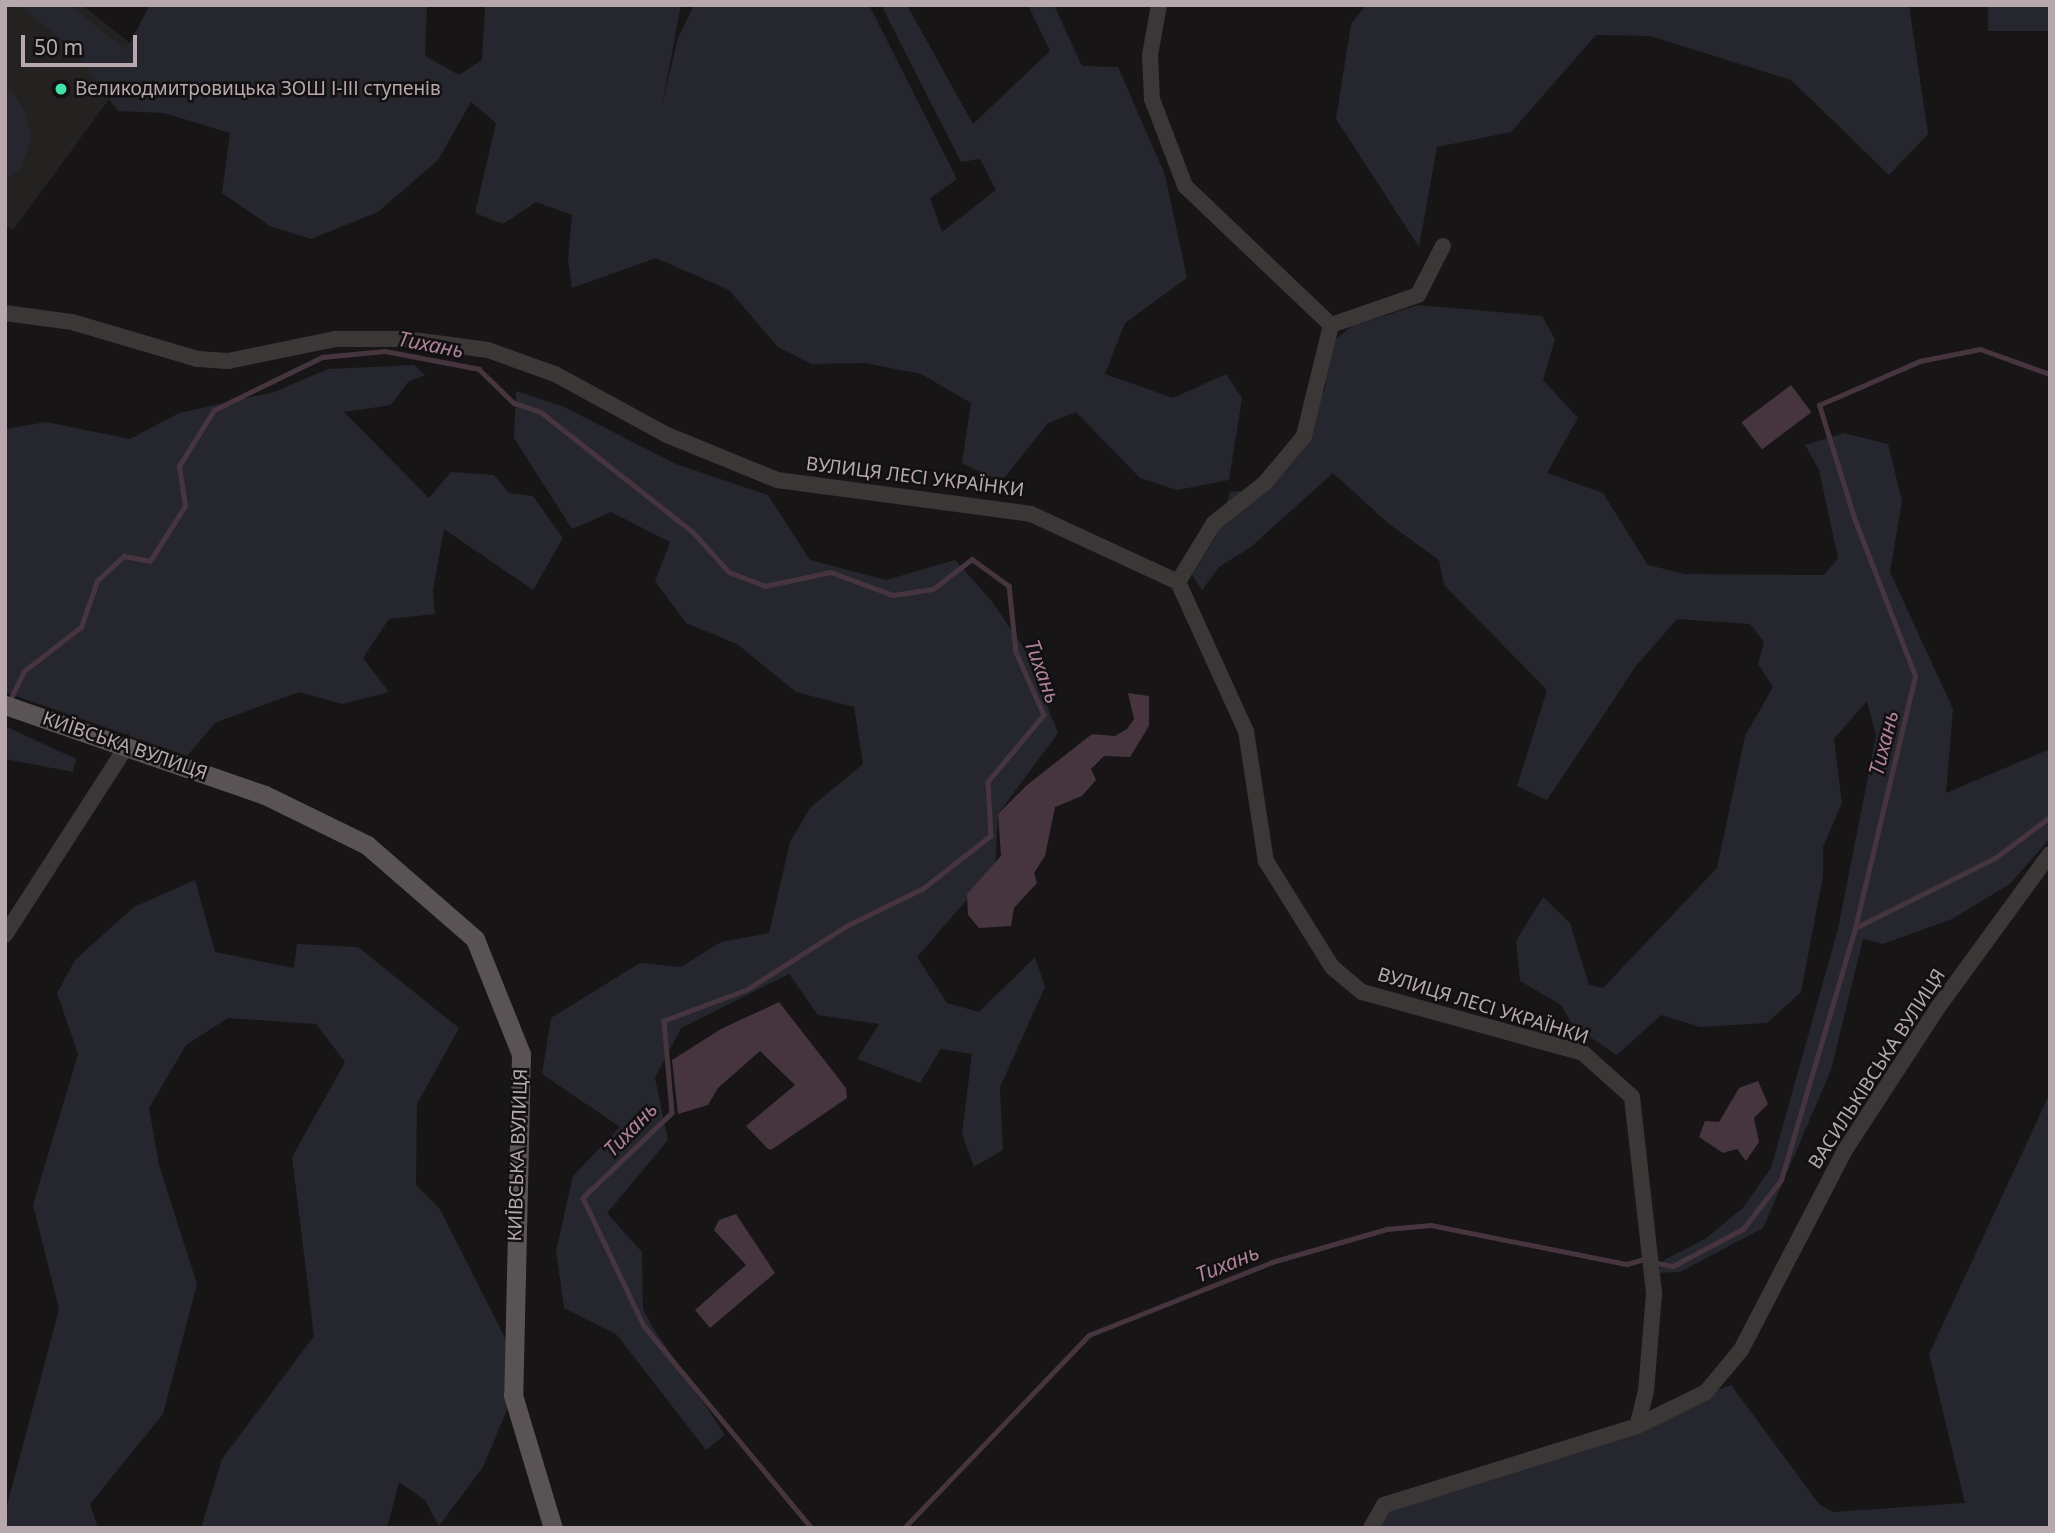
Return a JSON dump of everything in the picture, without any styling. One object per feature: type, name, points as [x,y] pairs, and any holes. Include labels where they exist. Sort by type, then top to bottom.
[{"type":"main road","name":"КИЇВСЬКА ВУЛИЦЯ","points":[[5,705],[265,795],[367,845],[475,939],[520,1054],[513,1395],[553,1528]]},
{"type":"street","points":[[1159,5],[1150,55],[1152,99],[1185,186],[1331,325]]},
{"type":"street","points":[[1331,325],[1418,296],[1443,246]]},
{"type":"street","name":"ВУЛИЦЯ ЛЕСІ УКРАЇНКИ","points":[[5,313],[72,322],[198,359],[228,360],[335,339],[406,339],[488,351],[555,374],[667,435],[776,480],[1031,514],[1178,582],[1246,731],[1266,861],[1332,967],[1362,992],[1583,1053],[1632,1097],[1654,1294],[1646,1391],[1637,1426]]},
{"type":"street","points":[[1178,582],[1214,523],[1265,483],[1304,436],[1331,325]]},
{"type":"street","points":[[5,935],[126,747]]},
{"type":"street","name":"ВАСИЛЬКІВСЬКА ВУЛИЦЯ","points":[[1637,1426],[1706,1392],[1741,1350],[1845,1150],[1939,1006],[2050,854]]},
{"type":"street","points":[[1371,1528],[1384,1505],[1637,1426]]},
{"type":"shaded area","name":"Великодмитровицька ЗОШ І-ІІІ ступенів","points":[[5,5],[82,5],[143,53],[13,230],[5,226]]},
{"type":"shaded area","points":[[18,5],[69,5],[126,50],[150,5],[427,5],[425,56],[459,75],[482,60],[485,5],[681,5],[662,105],[678,38],[694,5],[869,5],[957,179],[930,198],[942,232],[996,190],[980,159],[961,162],[881,5],[907,5],[973,124],[1050,51],[1028,5],[1054,5],[1082,66],[1118,67],[1165,175],[1187,278],[1125,323],[1105,374],[1173,398],[1226,374],[1242,398],[1229,480],[1177,490],[1140,478],[1076,412],[1048,423],[1001,482],[962,463],[971,403],[921,374],[865,363],[811,364],[778,347],[729,290],[656,258],[572,288],[568,260],[572,215],[536,202],[503,224],[475,213],[496,123],[471,102],[438,160],[378,212],[311,239],[270,226],[222,193],[230,133],[164,113],[118,111],[71,47]]},
{"type":"shaded area","points":[[1366,5],[1909,5],[1928,134],[1889,175],[1791,80],[1650,36],[1596,35],[1511,132],[1437,147],[1419,247],[1336,119],[1351,24]]},
{"type":"shaded area","points":[[1988,5],[2050,5],[2050,31],[1988,31]]},
{"type":"shaded area","points":[[5,89],[14,94],[26,114],[32,141],[19,170],[5,179]]},
{"type":"shaded area","points":[[1418,305],[1542,316],[1555,339],[1543,380],[1578,418],[1547,473],[1603,493],[1648,565],[1685,574],[1824,575],[1838,558],[1819,470],[1805,445],[1844,433],[1888,444],[1902,501],[1890,572],[1953,709],[1946,793],[2050,749],[2050,838],[2010,884],[1952,919],[1883,944],[1863,939],[1831,1070],[1763,1228],[1680,1272],[1657,1273],[1664,1260],[1705,1239],[1743,1208],[1771,1168],[1838,929],[1876,736],[1867,701],[1834,739],[1842,803],[1823,847],[1823,876],[1801,992],[1767,1023],[1700,1027],[1661,1015],[1617,1055],[1573,1026],[1561,1005],[1520,981],[1516,941],[1543,897],[1570,923],[1589,985],[1603,988],[1717,868],[1745,736],[1773,687],[1758,664],[1764,642],[1750,624],[1677,619],[1636,666],[1547,800],[1517,786],[1547,690],[1444,585],[1439,560],[1389,524],[1333,473],[1251,547],[1219,567],[1202,590],[1192,575],[1216,536],[1230,492],[1271,488],[1325,389],[1331,343],[1352,326]]},
{"type":"shaded area","points":[[414,365],[425,375],[408,382],[391,405],[344,412],[429,498],[451,472],[494,475],[509,493],[533,496],[563,538],[533,590],[444,529],[433,590],[435,614],[389,619],[363,658],[389,692],[342,704],[299,692],[215,723],[187,756],[5,692],[5,429],[46,422],[130,439],[179,413],[274,392],[328,369]]},
{"type":"shaded area","points":[[1791,385],[1811,412],[1762,449],[1741,422]]},
{"type":"shaded area","points":[[516,391],[564,407],[676,464],[768,495],[810,560],[886,580],[955,560],[991,600],[1025,650],[1058,733],[998,814],[995,867],[917,957],[947,1003],[979,1012],[1035,957],[1045,987],[1000,1087],[1003,1150],[974,1167],[962,1134],[972,1054],[941,1049],[920,1083],[857,1059],[879,1024],[818,1015],[789,974],[681,1028],[655,1078],[668,1140],[607,1213],[642,1252],[643,1309],[652,1326],[725,1435],[706,1450],[617,1335],[564,1308],[556,1251],[573,1176],[620,1127],[542,1074],[551,1018],[640,963],[681,967],[721,942],[769,933],[790,842],[810,808],[863,764],[854,707],[796,692],[737,644],[686,623],[655,581],[670,542],[611,512],[572,529],[514,438]]},
{"type":"shaded area","points":[[1128,693],[1149,696],[1149,726],[1130,757],[1104,756],[1091,769],[1096,780],[1082,796],[1055,807],[1045,856],[1034,873],[1037,883],[1014,908],[1011,926],[979,928],[968,915],[967,894],[1001,856],[998,814],[1027,785],[1092,734],[1115,736],[1127,729],[1134,719]]},
{"type":"shaded area","points":[[5,726],[76,759],[73,772],[5,759]]},
{"type":"shaded area","points":[[195,880],[215,952],[294,968],[297,944],[358,947],[459,1028],[417,1104],[416,1185],[440,1209],[512,1352],[513,1395],[483,1467],[439,1526],[425,1500],[399,1482],[387,1528],[201,1528],[222,1459],[314,1336],[292,1157],[345,1062],[316,1024],[228,1018],[186,1045],[149,1108],[159,1165],[197,1284],[163,1414],[90,1504],[98,1528],[5,1528],[5,1513],[59,1309],[33,1205],[78,1054],[57,993],[75,960],[134,907]]},
{"type":"shaded area","points":[[779,1002],[846,1088],[847,1098],[771,1150],[767,1148],[746,1126],[795,1085],[760,1051],[718,1088],[708,1105],[678,1114],[672,1060],[721,1029]]},
{"type":"shaded area","points":[[1758,1081],[1768,1104],[1754,1118],[1759,1142],[1746,1161],[1737,1149],[1723,1153],[1699,1137],[1705,1121],[1719,1122],[1739,1088]]},
{"type":"shaded area","points":[[2050,1093],[2050,1528],[1371,1528],[1384,1505],[1540,1457],[1731,1385],[1819,1504],[1833,1512],[1965,1503],[1929,1354]]},
{"type":"shaded area","points":[[736,1214],[775,1273],[710,1328],[695,1310],[746,1265],[714,1230],[719,1220]]},
{"type":"waterway","name":"Тихань","points":[[1657,1263],[1673,1266],[1743,1229],[1781,1180],[1855,928],[1915,676],[1854,518],[1819,405],[1920,361],[1980,349],[2050,374]]},
{"type":"waterway","name":"Тихань","points":[[11,698],[24,671],[81,627],[97,581],[124,556],[150,561],[185,506],[179,466],[214,410],[322,357],[385,351],[479,369],[514,403],[541,412],[693,532],[729,572],[765,586],[831,572],[893,595],[933,589],[972,559],[1009,586],[1016,652],[1044,715],[988,782],[991,836],[923,889],[847,926],[747,990],[664,1021],[672,1113],[583,1198],[644,1326],[812,1528]]},
{"type":"waterway","points":[[1855,928],[1995,858],[2050,817]]},
{"type":"waterway","name":"Тихань","points":[[904,1528],[1089,1335],[1272,1262],[1387,1229],[1431,1225],[1627,1264],[1641,1260]]},
{"type":"place","name":"Великодмитровицька ЗОШ І-ІІІ ступенів","points":[[61,89]]}]
